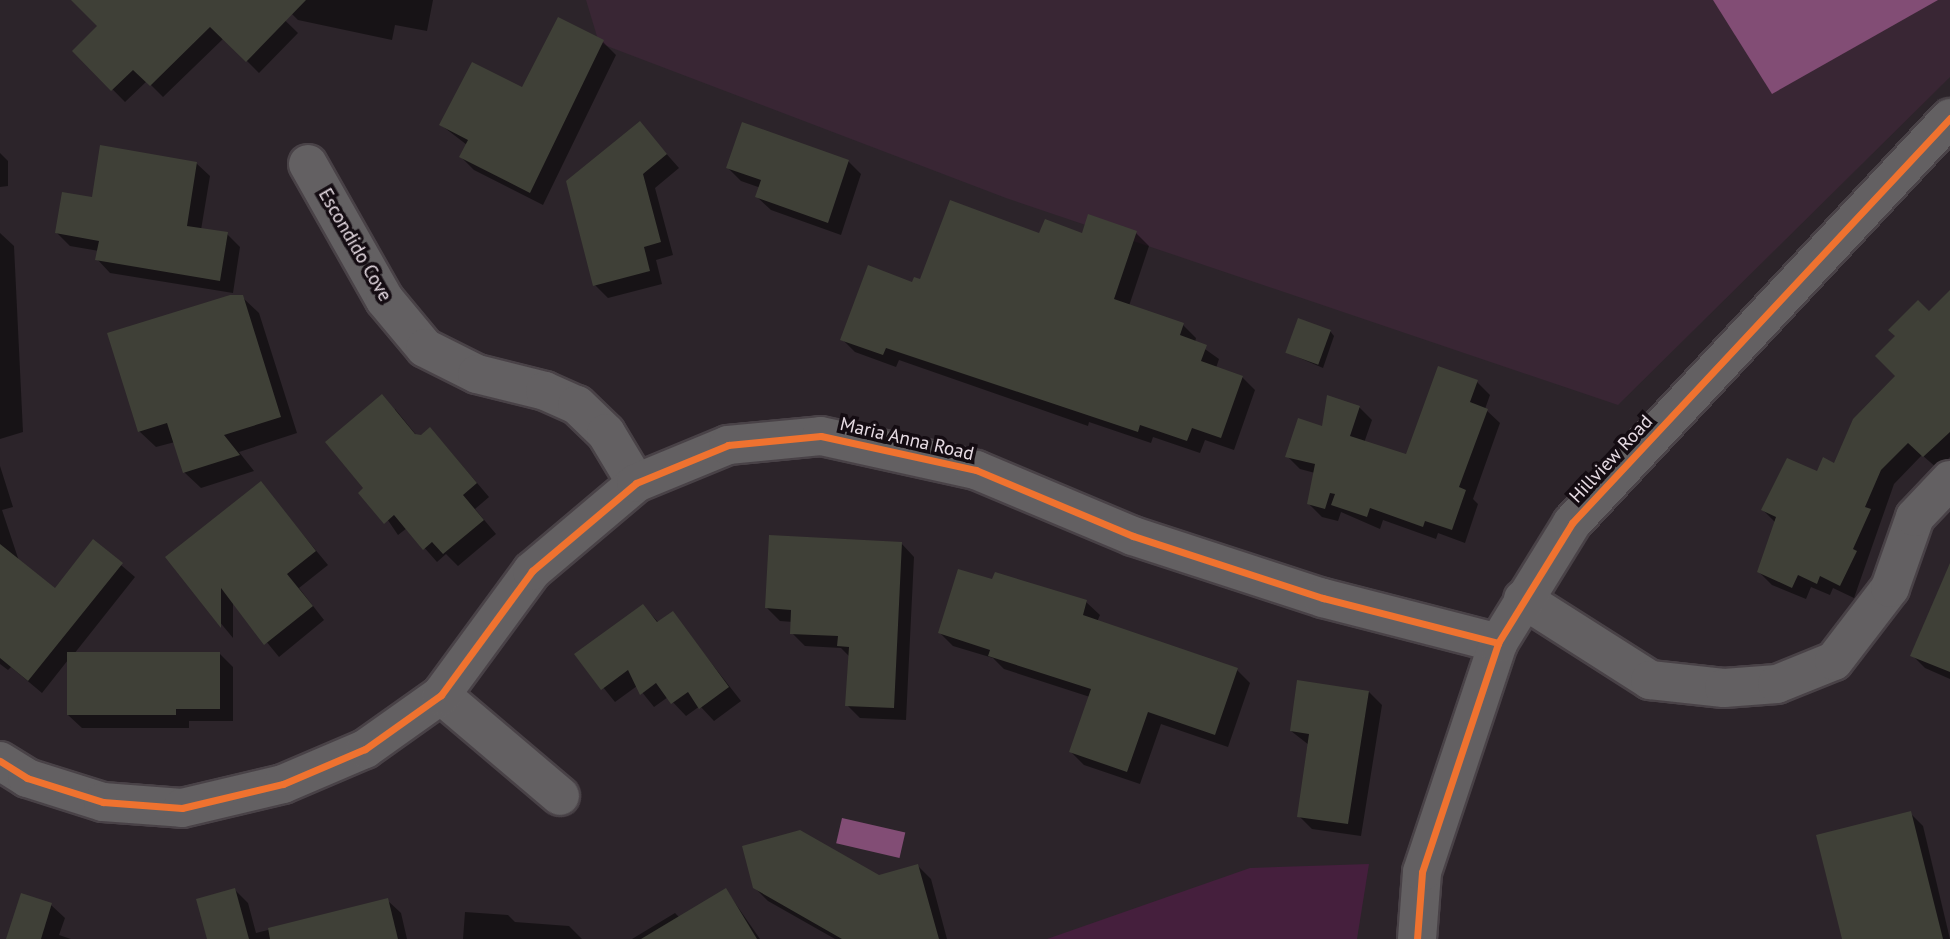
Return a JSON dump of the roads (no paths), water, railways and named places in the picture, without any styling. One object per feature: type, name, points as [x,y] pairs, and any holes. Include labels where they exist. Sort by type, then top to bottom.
[{"type":"street","name":"Hillview Road","points":[[1417,939],[1422,872],[1498,643],[1572,523],[1950,118]]},
{"type":"street","name":"Escondido Cove","points":[[308,164],[385,300],[425,348],[477,374],[545,391],[578,405],[606,433],[636,483]]},
{"type":"street","name":"Maria Anna Road","points":[[0,761],[27,778],[103,802],[182,808],[283,784],[365,749],[440,695],[532,571],[582,524],[636,483],[727,446],[821,436],[976,470],[1159,544],[1323,598],[1498,643]]},
{"type":"street","points":[[1523,599],[1650,680],[1724,688],[1777,684],[1834,661],[1890,588],[1915,517],[1950,480]]},
{"type":"street","points":[[440,695],[560,796]]}]
